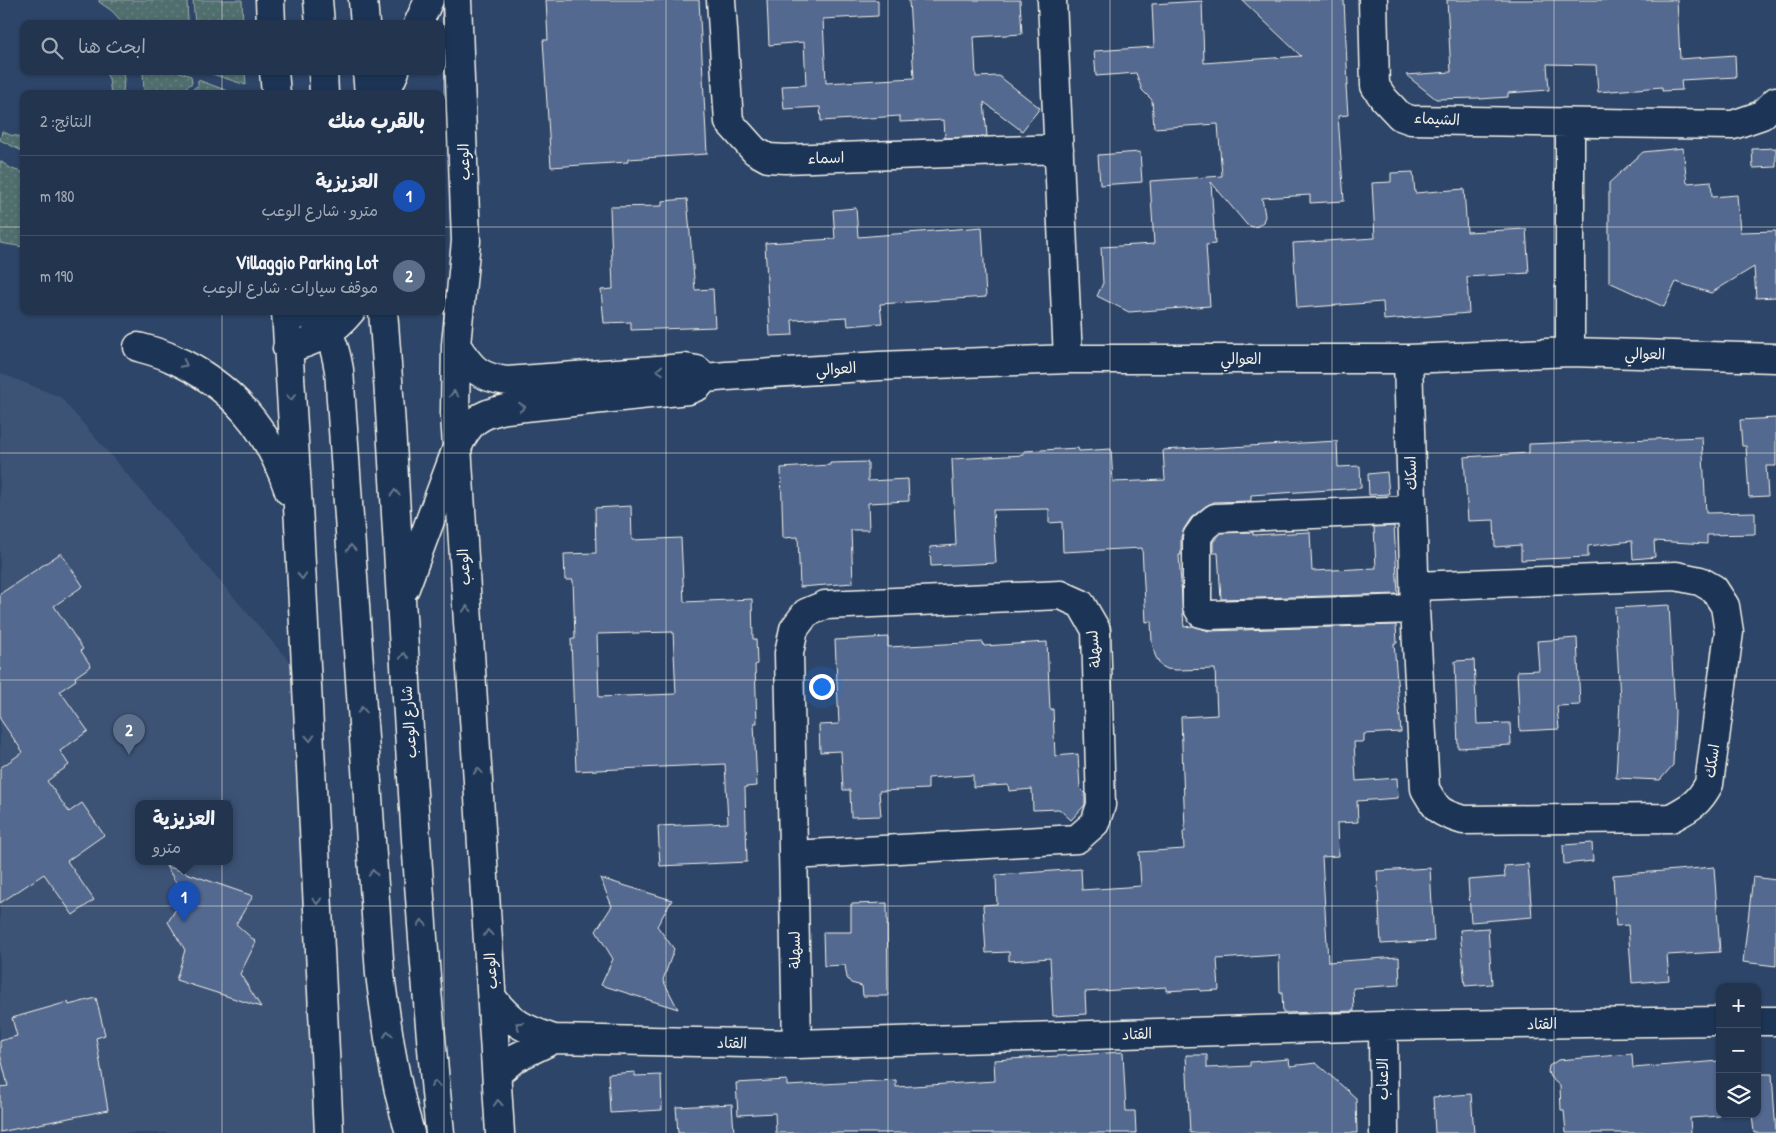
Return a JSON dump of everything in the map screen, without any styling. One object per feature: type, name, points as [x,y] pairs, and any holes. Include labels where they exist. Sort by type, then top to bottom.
[{"type":"street","points":[[270,0],[272,20]]},
{"type":"street","points":[[318,0],[320,20]]},
{"type":"street","points":[[363,0],[365,20]]},
{"type":"street","points":[[420,20],[429,0]]},
{"type":"street","name":"الوعب","points":[[457,0],[466,241],[456,345],[454,388],[500,1133]]},
{"type":"street","name":"اسماء","points":[[721,0],[729,122],[756,151],[768,158],[785,160],[1059,149]]},
{"type":"street","points":[[1052,0],[1068,359]]},
{"type":"street","name":"الشيماء","points":[[1373,0],[1375,86],[1400,116],[1412,120],[1733,125],[1762,115],[1776,101]]},
{"type":"street","points":[[274,75],[276,90]]},
{"type":"street","points":[[323,75],[324,90]]},
{"type":"street","points":[[367,75],[368,90]]},
{"type":"street","points":[[387,90],[393,75]]},
{"type":"street","points":[[1570,123],[1570,352]]},
{"type":"street","points":[[286,315],[299,524],[329,1133]]},
{"type":"street","points":[[306,315],[319,322],[329,332],[336,352],[341,387],[380,974],[389,1043],[403,1111],[410,1133]]},
{"type":"street","points":[[287,348],[310,343],[329,332],[348,315]]},
{"type":"street","name":"شارع الوعب","points":[[383,315],[423,938],[440,1133]]},
{"type":"street","name":"العوالي","points":[[456,345],[465,359],[477,371],[491,379],[507,382],[685,368],[697,370],[705,378]]},
{"type":"street","points":[[138,347],[170,357],[199,372],[226,392],[249,415],[266,439],[280,466],[299,524]]},
{"type":"street","name":"العوالي","points":[[400,599],[463,433],[475,420],[489,412],[688,390],[698,386],[705,378],[878,366],[1068,359],[1408,359],[1570,352],[1776,358]]},
{"type":"street","name":"اسكك","points":[[1408,359],[1415,598],[1425,789],[1435,805],[1443,814],[1463,820],[1671,818],[1700,800],[1709,784],[1729,632],[1725,606],[1714,590],[1700,581],[1676,576],[1415,598]]},
{"type":"street","points":[[1413,510],[1216,518],[1204,527],[1197,537],[1197,606],[1201,613],[1209,615],[1415,598]]},
{"type":"street","name":"لسهلة","points":[[793,855],[1077,839],[1094,822],[1101,805],[1096,630],[1081,604],[1061,595],[825,605],[806,613],[794,629],[789,653],[793,855],[797,1044]]},
{"type":"street","name":"القتاد","points":[[493,999],[513,1022],[526,1030],[554,1040],[797,1044],[1383,1026],[1716,1022]]},
{"type":"street","points":[[1761,1021],[1776,1021]]},
{"type":"street","name":"الاعناب","points":[[1383,1026],[1384,1133]]},
{"type":"street","name":"القتاد","points":[[497,1072],[515,1058],[554,1040]]},
{"type":"shaded area","points":[[0,373],[60,397],[303,677],[317,1133],[0,1133]]},
{"type":"green space","points":[[99,0],[187,0],[188,20],[120,20],[112,11],[99,2]]},
{"type":"green space","points":[[193,0],[242,0],[243,20],[195,20]]},
{"type":"green space","points":[[107,75],[124,75],[123,90],[110,90]]},
{"type":"green space","points":[[143,75],[191,76],[192,83],[183,90],[144,90]]},
{"type":"green space","points":[[215,75],[245,75],[246,85]]},
{"type":"green space","points":[[198,80],[225,90],[192,90],[198,85]]},
{"type":"green space","points":[[2,131],[10,135],[20,136],[20,150],[0,140]]},
{"type":"green space","points":[[0,161],[20,172],[20,246],[0,243]]},
{"type":"building","points":[[546,0],[699,0],[707,154],[628,159],[628,162],[551,167],[543,40],[548,40]]},
{"type":"building","points":[[767,0],[878,0],[878,16],[823,19],[826,83],[914,78],[909,0],[1020,0],[1022,34],[974,37],[976,77],[999,76],[1040,108],[1022,131],[984,102],[987,136],[945,138],[944,120],[900,122],[900,116],[821,121],[820,107],[784,109],[782,86],[806,85],[804,42],[769,45]]},
{"type":"building","points":[[1242,0],[1344,0],[1348,115],[1338,116],[1344,201],[1310,203],[1310,195],[1262,198],[1265,216],[1263,222],[1253,227],[1247,225],[1211,182],[1215,244],[1206,245],[1210,306],[1129,312],[1097,296],[1103,283],[1101,247],[1154,244],[1150,181],[1222,176],[1218,124],[1154,128],[1152,100],[1142,90],[1136,73],[1096,76],[1094,51],[1154,47],[1152,4],[1202,1],[1204,63],[1301,56]]},
{"type":"building","points":[[1447,0],[1677,0],[1680,59],[1735,55],[1736,77],[1681,80],[1682,90],[1662,91],[1662,87],[1598,92],[1596,65],[1547,64],[1549,90],[1508,93],[1508,97],[1436,99],[1406,75],[1451,72]]},
{"type":"building","points":[[1683,148],[1687,183],[1711,181],[1712,197],[1737,195],[1740,232],[1776,231],[1776,297],[1756,298],[1754,267],[1711,293],[1676,282],[1664,307],[1609,282],[1609,183],[1643,152]]},
{"type":"building","points":[[1776,148],[1776,167],[1753,168],[1752,149]]},
{"type":"building","points":[[1140,152],[1142,182],[1100,185],[1098,155]]},
{"type":"building","points":[[1413,172],[1415,193],[1464,189],[1467,232],[1526,229],[1529,273],[1467,277],[1469,313],[1384,320],[1383,302],[1297,308],[1293,243],[1375,238],[1372,183],[1391,182],[1391,173]]},
{"type":"building","points":[[687,199],[695,290],[713,289],[715,327],[631,330],[631,322],[604,323],[601,290],[613,289],[610,207],[662,206],[662,201]]},
{"type":"building","points":[[856,208],[858,237],[982,227],[986,297],[880,304],[882,323],[848,326],[847,317],[792,320],[793,335],[770,336],[765,243],[835,239],[833,210]]},
{"type":"building","points":[[1776,418],[1776,466],[1766,466],[1768,496],[1749,497],[1746,446],[1742,446],[1740,420]]},
{"type":"building","points":[[1702,437],[1706,513],[1755,512],[1755,534],[1707,535],[1707,544],[1654,541],[1655,557],[1633,559],[1632,541],[1588,546],[1588,557],[1521,560],[1521,545],[1495,547],[1494,520],[1468,521],[1464,457],[1529,453],[1529,444]]},
{"type":"building","points":[[1337,441],[1338,467],[1360,466],[1361,488],[1251,495],[1251,501],[1214,502],[1191,518],[1181,537],[1181,555],[1179,555],[1184,627],[1193,626],[1209,631],[1396,625],[1397,643],[1394,643],[1401,732],[1364,734],[1364,742],[1354,742],[1356,781],[1397,778],[1398,798],[1357,801],[1358,822],[1337,823],[1338,856],[1322,857],[1328,962],[1399,957],[1400,985],[1353,988],[1354,1011],[1283,1013],[1282,993],[1280,993],[1279,955],[1217,959],[1219,990],[1166,991],[1166,987],[1085,992],[1086,1014],[1053,1016],[1050,958],[1009,961],[1009,952],[986,953],[983,905],[997,904],[996,875],[1081,869],[1082,890],[1141,886],[1139,852],[1184,849],[1181,717],[1217,715],[1215,669],[1176,670],[1167,669],[1160,665],[1152,642],[1151,621],[1146,622],[1142,548],[1063,552],[1062,522],[1049,523],[1049,509],[993,510],[996,563],[931,566],[930,547],[956,545],[952,459],[1024,455],[1024,451],[1078,448],[1079,451],[1111,449],[1113,482],[1165,480],[1163,450]]},
{"type":"building","points":[[868,462],[868,481],[908,479],[909,501],[868,503],[869,530],[851,530],[853,583],[800,587],[798,537],[783,538],[781,468],[830,465],[830,463]]},
{"type":"building","points":[[1387,472],[1389,494],[1369,495],[1368,474]]},
{"type":"building","points":[[631,506],[632,540],[681,538],[684,602],[752,599],[753,639],[756,639],[757,664],[755,665],[757,723],[754,723],[757,786],[745,787],[747,862],[660,866],[658,826],[728,823],[725,764],[576,771],[571,639],[575,639],[573,580],[565,580],[564,554],[596,553],[595,508]],"holes":[[[673,632],[676,694],[599,697],[597,634]]]},
{"type":"building","points":[[1394,526],[1398,594],[1221,599],[1218,553],[1213,553],[1213,542],[1221,533],[1253,532],[1253,535],[1310,532],[1312,571],[1376,568],[1374,527]]},
{"type":"building","points":[[61,553],[83,586],[54,606],[83,649],[81,651],[91,666],[60,691],[88,731],[60,751],[69,765],[47,781],[69,812],[82,803],[104,835],[67,861],[94,900],[73,915],[44,874],[0,903],[0,768],[23,752],[0,719],[0,594]]},
{"type":"building","points":[[1669,605],[1675,712],[1673,765],[1660,780],[1616,778],[1620,700],[1615,608]]},
{"type":"building","points":[[888,637],[888,647],[983,642],[984,646],[1047,642],[1050,709],[1053,709],[1055,756],[1078,754],[1080,788],[1085,793],[1085,805],[1071,820],[1059,809],[1033,810],[1032,789],[1009,791],[1008,785],[973,787],[973,775],[928,778],[928,789],[879,791],[881,816],[851,817],[850,790],[843,790],[841,751],[820,752],[819,725],[839,724],[835,640]]},
{"type":"building","points":[[1577,638],[1580,705],[1557,706],[1559,729],[1520,731],[1517,671],[1539,670],[1537,641]]},
{"type":"building","points":[[1474,660],[1477,724],[1510,723],[1511,745],[1458,748],[1455,661]]},
{"type":"building","points":[[1592,843],[1593,861],[1564,864],[1563,845]]},
{"type":"building","points":[[1528,864],[1532,917],[1471,922],[1468,880],[1505,877],[1504,866]]},
{"type":"building","points":[[166,866],[253,896],[236,924],[256,942],[240,974],[261,1007],[176,980],[185,950],[168,922],[184,896]]},
{"type":"building","points":[[1714,867],[1720,952],[1667,955],[1669,980],[1632,983],[1628,925],[1616,926],[1613,875]]},
{"type":"building","points":[[1430,868],[1434,941],[1381,944],[1377,871]]},
{"type":"building","points":[[1753,877],[1776,880],[1776,966],[1743,962]]},
{"type":"building","points":[[600,878],[672,900],[657,926],[674,949],[663,980],[678,1009],[601,985],[613,959],[596,931],[612,906]]},
{"type":"building","points":[[887,903],[888,996],[863,996],[862,986],[851,983],[847,978],[845,965],[824,966],[823,932],[851,932],[851,904]]},
{"type":"building","points":[[1488,928],[1492,984],[1465,986],[1460,930]]},
{"type":"building","points":[[96,998],[105,1035],[96,1038],[108,1110],[0,1132],[0,1087],[8,1086],[0,1054],[0,1041],[17,1036],[12,1018],[68,1002],[69,1005]]},
{"type":"building","points":[[1123,1052],[1126,1111],[1135,1111],[1136,1133],[776,1133],[775,1113],[738,1115],[736,1083],[787,1080],[787,1086],[896,1080],[896,1087],[995,1081],[994,1060]]},
{"type":"building","points":[[1632,1054],[1633,1068],[1716,1061],[1716,1116],[1690,1118],[1691,1133],[1566,1133],[1564,1110],[1561,1110],[1560,1086],[1550,1077],[1548,1072],[1549,1066],[1558,1060]]},
{"type":"building","points":[[1186,1055],[1207,1055],[1207,1068],[1250,1066],[1250,1062],[1289,1059],[1290,1066],[1316,1063],[1356,1098],[1357,1133],[1190,1133]]},
{"type":"building","points":[[635,1072],[635,1076],[661,1075],[662,1110],[610,1113],[608,1074]]},
{"type":"building","points":[[1761,1074],[1772,1074],[1776,1133],[1754,1133],[1752,1118],[1761,1118]]},
{"type":"building","points":[[1471,1094],[1474,1133],[1435,1133],[1433,1097]]},
{"type":"building","points":[[732,1104],[734,1133],[678,1133],[676,1107]]},
{"type":"place","name":"Villaggio Parking Lot","points":[[129,755]]},
{"type":"place","name":"العزيزية","points":[[184,922]]}]
